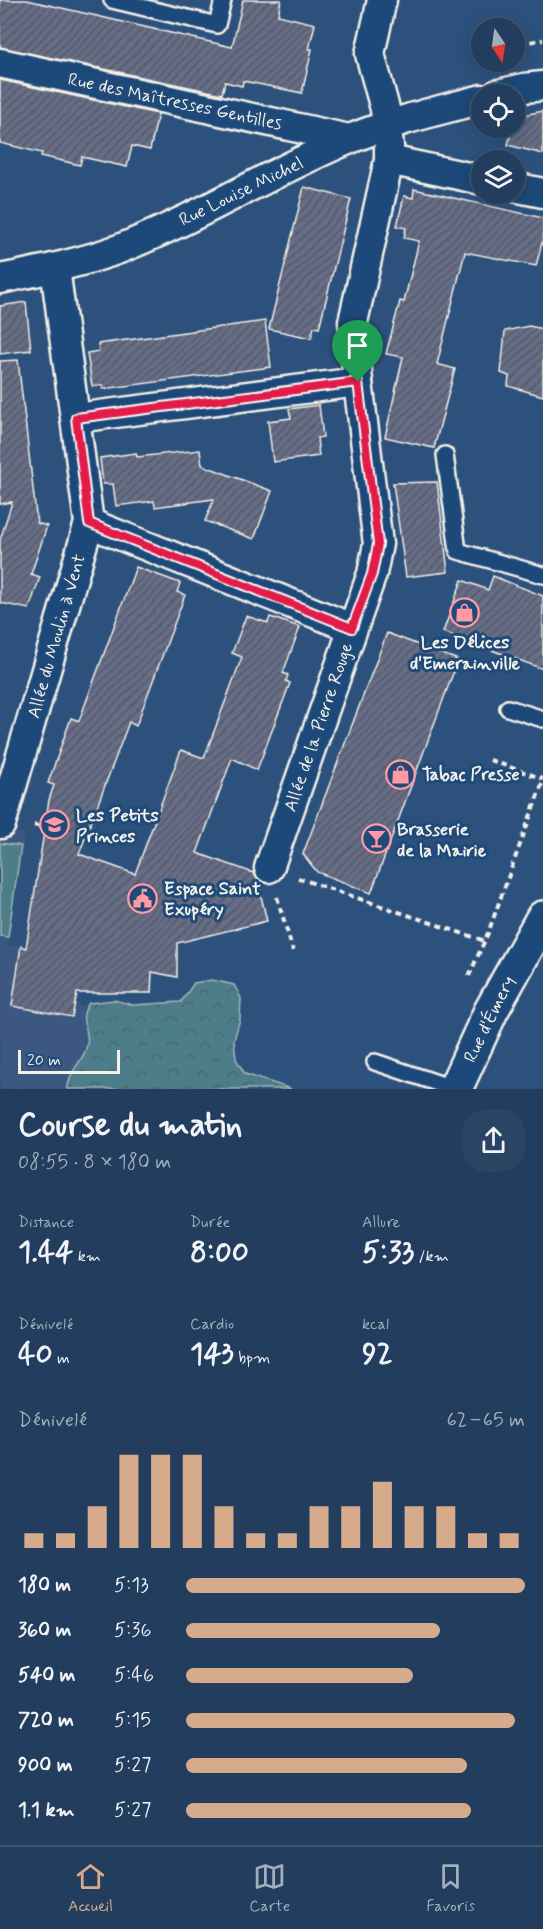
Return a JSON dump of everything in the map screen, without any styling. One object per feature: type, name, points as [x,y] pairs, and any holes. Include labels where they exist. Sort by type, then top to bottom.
[{"type":"main road","name":"Rue d'Émery","points":[[459,1088],[491,1011],[543,918]]},
{"type":"street","name":"Allée de la Pierre Rouge","points":[[269,868],[372,574],[378,544],[353,322],[389,160],[385,109],[370,54],[382,0]]},
{"type":"street","name":"Rue des Maîtresses Gentilles","points":[[0,63],[349,139]]},
{"type":"street","points":[[525,88],[543,86]]},
{"type":"street","name":"Rue Louise Michel","points":[[0,279],[56,268],[118,249],[349,139],[387,125],[471,102]]},
{"type":"street","points":[[389,160],[471,178]]},
{"type":"street","points":[[525,189],[543,193]]},
{"type":"street","name":"Allée du Moulin à Vent","points":[[1,824],[89,523],[56,268]]},
{"type":"street","points":[[76,418],[358,382]]},
{"type":"street","points":[[89,523],[352,628]]},
{"type":"lane","points":[[112,0],[217,25],[223,0]]},
{"type":"lane","points":[[445,455],[458,551],[543,574]]},
{"type":"lane","points":[[508,708],[543,719]]},
{"type":"lane","points":[[375,1062],[459,1088]]},
{"type":"path","points":[[525,42],[543,40]]},
{"type":"path","points":[[466,983],[485,940],[543,780],[490,760]]},
{"type":"path","points":[[269,868],[485,940]]},
{"type":"path","points":[[269,868],[293,951]]},
{"type":"shaded area","points":[[0,830],[24,834],[7,946],[21,946],[13,1006],[72,1017],[75,1003],[219,1072],[274,1089],[0,1089]]},
{"type":"green space","points":[[0,843],[21,846],[8,937],[0,936]]},
{"type":"green space","points":[[212,980],[234,985],[241,998],[240,1019],[234,1040],[236,1059],[245,1074],[291,1089],[67,1089],[86,1049],[88,1039],[84,1015],[89,1003],[114,1000],[133,1005],[181,1002],[194,983]]},
{"type":"building","points":[[0,0],[27,0],[232,47],[243,0],[281,0],[278,15],[315,24],[302,93],[243,81],[242,86],[225,82],[222,94],[0,47]]},
{"type":"building","points":[[0,80],[158,114],[150,150],[132,146],[127,167],[82,157],[80,165],[0,143]]},
{"type":"building","points":[[543,111],[543,154],[508,145],[510,138],[525,138],[525,115]]},
{"type":"building","points":[[304,187],[351,199],[319,328],[314,327],[311,338],[269,329]]},
{"type":"building","points":[[414,189],[471,202],[471,204],[481,204],[543,218],[543,239],[536,266],[465,252],[437,364],[455,369],[434,448],[385,437],[403,357],[386,354],[400,301],[404,302],[419,241],[404,238],[406,228],[397,226],[404,196],[413,198]]},
{"type":"building","points":[[26,302],[31,350],[0,354],[0,306]]},
{"type":"building","points":[[265,321],[271,367],[103,389],[103,385],[92,386],[87,353],[99,351],[98,344]]},
{"type":"building","points":[[529,326],[543,329],[543,396],[508,386],[509,376],[501,373],[505,331]]},
{"type":"building","points":[[18,360],[37,523],[47,526],[31,574],[40,577],[29,609],[0,603],[0,540],[12,502],[0,504],[0,361]]},
{"type":"building","points":[[319,405],[323,437],[317,438],[319,456],[273,462],[268,421],[291,418],[289,409]]},
{"type":"building","points":[[200,450],[202,465],[272,491],[254,539],[205,521],[214,499],[155,507],[154,501],[116,506],[113,484],[103,484],[100,458],[136,453],[137,457]]},
{"type":"building","points":[[437,482],[448,572],[406,577],[393,483]]},
{"type":"building","points":[[136,567],[180,583],[177,592],[185,595],[136,726],[129,722],[79,854],[135,874],[181,750],[204,758],[242,657],[232,653],[246,616],[268,623],[270,617],[300,627],[283,673],[288,675],[286,681],[290,683],[257,770],[232,758],[197,853],[254,873],[262,883],[260,892],[267,921],[177,943],[177,977],[152,972],[151,993],[77,993],[72,1017],[12,1006],[21,946],[26,948],[49,800],[54,785],[48,783],[71,718],[79,721]]},
{"type":"building","points":[[493,576],[543,596],[543,669],[443,632],[462,580],[488,590]]},
{"type":"building","points":[[387,633],[458,660],[371,893],[317,872],[303,854]]},
{"type":"place","name":"Les Délices d'Emerainville","points":[[465,613]]},
{"type":"place","name":"Tabac Presse","points":[[401,774]]},
{"type":"place","name":"Les Petits Princes","points":[[55,825]]},
{"type":"place","name":"Brasserie de la Mairie","points":[[376,839]]},
{"type":"place","name":"Espace Saint Exupéry","points":[[143,898]]},
{"type":"route","points":[[358,382],[378,544],[372,574],[352,628],[89,523],[76,418],[358,382]]}]
